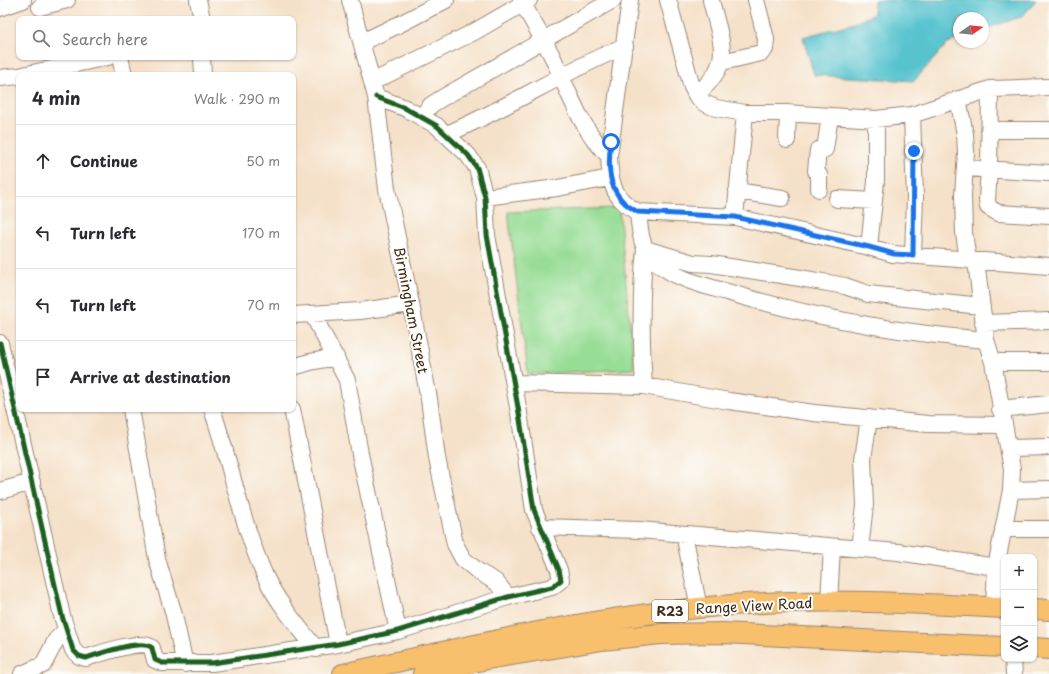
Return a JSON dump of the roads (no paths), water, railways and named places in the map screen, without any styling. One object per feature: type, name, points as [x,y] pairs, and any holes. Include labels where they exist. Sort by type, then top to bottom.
[{"type":"main road","name":"Range View Road","points":[[343,674],[488,641],[593,621],[699,608],[733,605],[829,603],[999,608]]},
{"type":"main road","points":[[1037,609],[1049,610]]},
{"type":"main road","name":"Range View Road","points":[[423,674],[487,659],[602,640],[661,634],[722,633],[1001,647]]},
{"type":"main road","points":[[1037,648],[1049,649]]},
{"type":"street","points":[[0,8],[23,0]]},
{"type":"street","points":[[40,9],[67,0]]},
{"type":"street","points":[[198,0],[201,16]]},
{"type":"street","points":[[362,42],[446,0]]},
{"type":"street","points":[[421,117],[431,105],[442,98],[613,0]]},
{"type":"street","points":[[630,0],[609,156],[610,178],[624,203],[638,212],[735,217],[894,254],[1049,266]]},
{"type":"street","points":[[668,0],[692,87],[696,96],[709,106],[745,113],[788,113],[876,119],[912,115],[958,98],[990,89],[1049,87]]},
{"type":"street","points":[[696,96],[708,85],[722,62],[722,47],[711,0]]},
{"type":"street","points":[[722,62],[761,52],[765,49],[766,39],[756,0]]},
{"type":"street","name":"Birmingham Street","points":[[352,1],[374,89],[387,189],[411,304],[429,399],[437,458],[455,544],[463,559],[479,572],[496,582],[508,597]]},
{"type":"street","points":[[0,342],[53,583],[66,630],[75,653],[84,658],[122,648],[147,645],[151,647],[154,658],[158,661],[184,664],[212,663],[316,649],[398,631],[508,597],[552,587],[561,581],[557,565],[540,527],[531,493],[514,383],[489,243],[485,197],[477,168],[468,155],[446,134],[374,89],[474,32],[524,1],[562,77],[582,123],[598,146],[609,156]]},
{"type":"street","points":[[446,134],[485,118],[596,58],[625,46]]},
{"type":"street","points":[[34,72],[55,66],[90,60]]},
{"type":"street","points":[[121,60],[123,72]]},
{"type":"street","points":[[202,60],[203,72]]},
{"type":"street","points":[[0,78],[16,76]]},
{"type":"street","points":[[990,89],[987,201],[990,208],[998,214],[1049,216]]},
{"type":"street","points":[[958,98],[965,134],[963,195],[964,233],[972,261],[986,340],[993,362],[1003,426],[1009,448],[1012,469],[1011,490],[996,567],[999,608]]},
{"type":"street","points":[[735,217],[745,113]]},
{"type":"street","points":[[786,140],[788,113]]},
{"type":"street","points":[[912,115],[915,197],[913,255]]},
{"type":"street","points":[[819,189],[819,175],[816,171],[818,150],[825,149],[830,116]]},
{"type":"street","points":[[869,247],[876,181],[876,119]]},
{"type":"street","points":[[989,130],[1049,130]]},
{"type":"street","points":[[965,168],[1049,173]]},
{"type":"street","points":[[485,197],[557,188],[610,178]]},
{"type":"street","points":[[737,191],[782,198]]},
{"type":"street","points":[[837,199],[874,201]]},
{"type":"street","points":[[638,212],[644,249],[640,309],[644,386]]},
{"type":"street","points":[[644,249],[693,263],[711,264],[800,278],[845,286],[868,294],[981,306]]},
{"type":"street","points":[[644,249],[655,261],[673,274],[686,280],[764,303],[892,328],[946,337],[986,340]]},
{"type":"street","points":[[296,315],[313,315],[411,304]]},
{"type":"street","points":[[313,315],[347,380],[351,395],[360,454],[398,631]]},
{"type":"street","points":[[983,323],[1049,321]]},
{"type":"street","points":[[296,366],[336,357]]},
{"type":"street","points":[[993,362],[1049,362]]},
{"type":"street","points":[[514,383],[644,386],[729,401],[869,418],[928,424],[1003,426]]},
{"type":"street","points":[[1000,409],[1049,404]]},
{"type":"street","points":[[132,412],[157,558],[173,611],[184,664]]},
{"type":"street","points":[[213,412],[228,458],[240,505],[265,576],[300,629],[316,649]]},
{"type":"street","points":[[293,412],[338,644]]},
{"type":"street","points":[[860,549],[865,505],[863,459],[869,418]]},
{"type":"street","points":[[1009,448],[1049,446]]},
{"type":"street","points":[[0,491],[32,482]]},
{"type":"street","points":[[1011,490],[1049,489]]},
{"type":"street","points":[[540,527],[588,528],[684,534],[898,552],[996,567]]},
{"type":"street","points":[[1004,529],[1049,529]]},
{"type":"street","points":[[684,534],[699,608]]},
{"type":"street","points":[[829,603],[832,547]]},
{"type":"street","points":[[22,674],[43,665],[56,640],[66,630]]},
{"type":"street","points":[[1013,662],[1014,674]]},
{"type":"water","points":[[874,0],[1036,0],[1023,16],[989,28],[989,12],[953,12],[953,41],[948,43],[914,81],[814,75],[803,37],[855,23],[874,14]]}]
